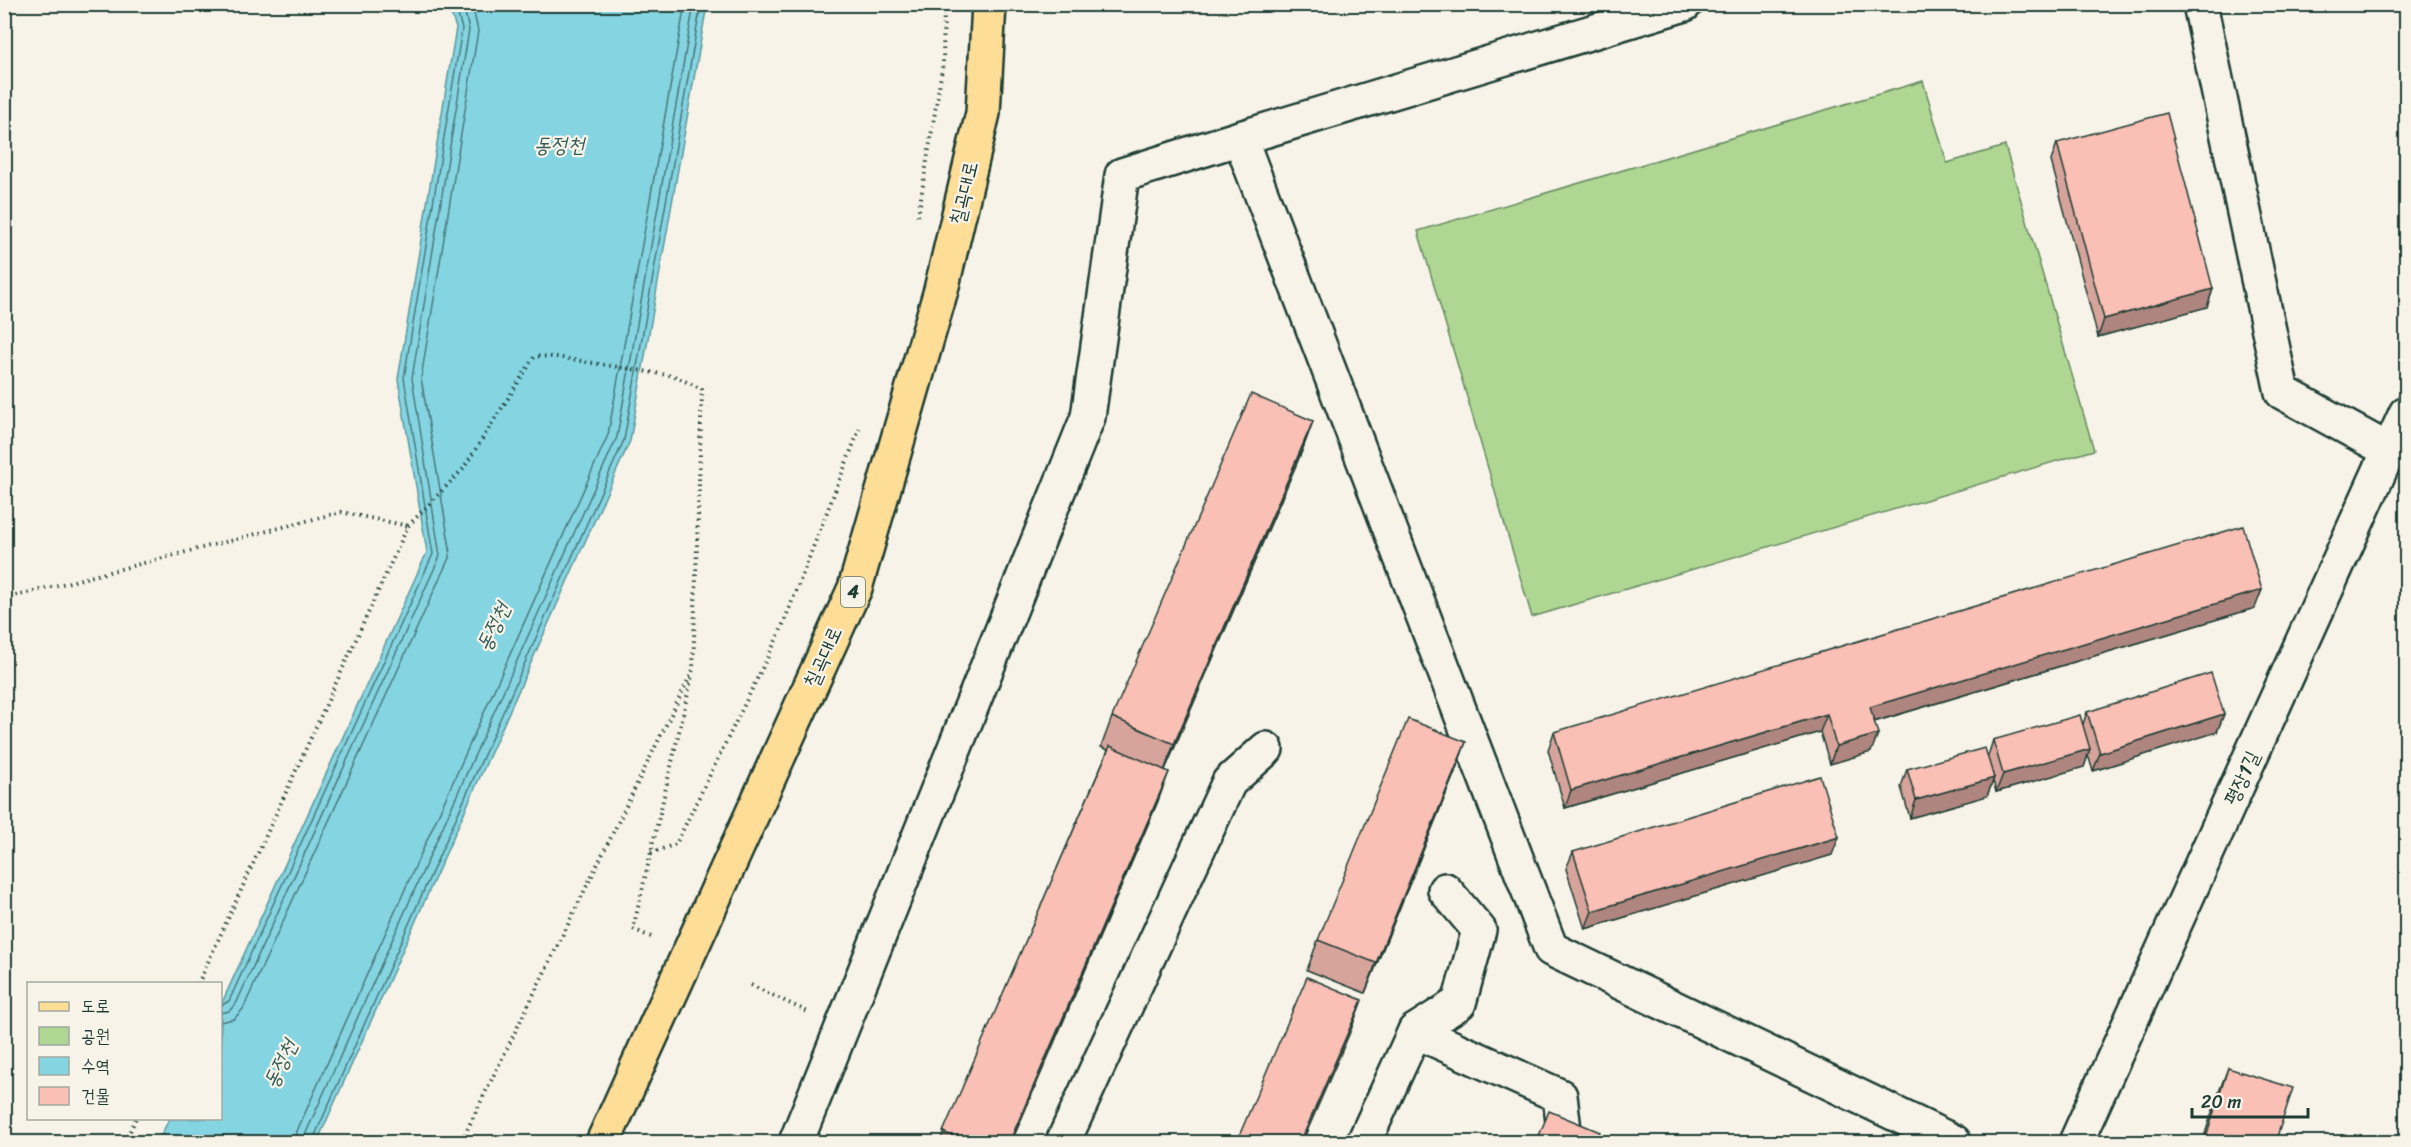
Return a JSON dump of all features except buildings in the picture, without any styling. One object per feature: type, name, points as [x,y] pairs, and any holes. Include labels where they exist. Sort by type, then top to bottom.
[{"type":"main road","name":"칠곡대로","points":[[603,1143],[855,588],[941,290],[983,112],[989,4]]},
{"type":"street","points":[[796,1143],[1088,417],[1122,175],[1685,4]]},
{"type":"street","points":[[2200,4],[2282,392],[2390,451]]},
{"type":"street","points":[[1240,138],[1551,949],[1954,1143]]},
{"type":"street","name":"평장1길","points":[[2076,1143],[2406,413]]},
{"type":"street","points":[[1063,1143],[1229,782],[1266,749]]},
{"type":"street","points":[[1364,1143],[1415,1031],[1459,1002],[1479,930],[1445,890]]},
{"type":"street","points":[[1415,1031],[1560,1096],[1564,1130]]},
{"type":"path","points":[[917,223],[943,63],[944,4]]},
{"type":"path","points":[[199,982],[408,526],[463,469],[535,356],[556,357],[674,376],[702,389],[693,670],[633,929],[651,937]]},
{"type":"path","points":[[651,853],[676,844],[682,833],[780,632],[862,424]]},
{"type":"path","points":[[4,599],[341,512],[408,526]]},
{"type":"path","points":[[461,1143],[693,670]]},
{"type":"path","points":[[752,985],[842,1028]]},
{"type":"path","points":[[125,1143],[136,1120]]},
{"type":"green space","points":[[1923,81],[1947,163],[2005,146],[2094,450],[1532,617],[1418,231]]},
{"type":"water","name":"동정천","points":[[448,5],[707,5],[630,441],[317,1142],[158,1142],[169,1120],[222,1120],[222,1003],[427,552],[398,379],[456,28]]}]
